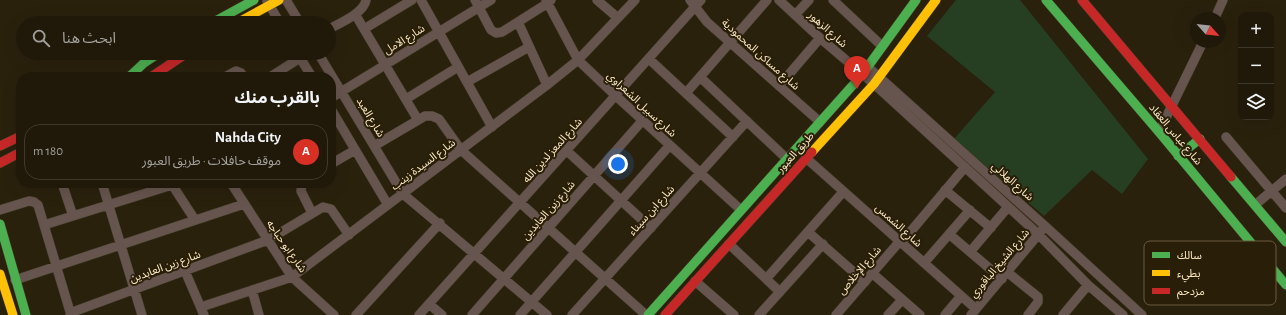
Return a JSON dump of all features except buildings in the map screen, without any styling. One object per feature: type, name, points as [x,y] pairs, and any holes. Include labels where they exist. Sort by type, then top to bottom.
[{"type":"street","points":[[225,16],[254,0]]},
{"type":"street","points":[[248,16],[268,3],[279,0]]},
{"type":"street","points":[[286,0],[296,16]]},
{"type":"street","points":[[336,25],[364,8],[366,0]]},
{"type":"street","points":[[364,29],[412,0]]},
{"type":"street","points":[[421,0],[492,127]]},
{"type":"street","name":"شارع الامل","points":[[336,95],[439,32],[477,4],[491,0]]},
{"type":"street","points":[[597,0],[618,18]]},
{"type":"street","name":"شارع السيدة زينب","points":[[202,311],[252,290],[292,277],[492,127],[578,60],[635,0]]},
{"type":"street","name":"شارع المعز لدين الله","points":[[419,315],[650,59],[693,4],[702,0]]},
{"type":"street","points":[[686,93],[767,0]]},
{"type":"street","name":"شارع الزهور","points":[[779,0],[820,38],[865,71]]},
{"type":"street","points":[[795,15],[809,0]]},
{"type":"street","name":"طريق العبور","points":[[647,315],[865,71],[916,0]]},
{"type":"street","name":"طريق العبور","points":[[665,315],[876,81],[936,0]]},
{"type":"street","name":"شارع عباس العقاد","points":[[1046,0],[1159,132],[1249,241]]},
{"type":"street","name":"شارع عباس العقاد","points":[[1082,0],[1286,242]]},
{"type":"street","points":[[1218,12],[1223,0]]},
{"type":"street","points":[[477,4],[491,30],[493,32],[502,32],[549,1]]},
{"type":"street","name":"شارع سبيل الشعراوي","points":[[549,1],[578,60],[642,121],[741,210]]},
{"type":"street","points":[[840,2],[882,46]]},
{"type":"street","points":[[268,3],[276,16]]},
{"type":"street","name":"شارع مساكن المحمودية","points":[[693,4],[707,22],[820,122]]},
{"type":"street","points":[[355,14],[418,120]]},
{"type":"street","points":[[518,22],[547,85]]},
{"type":"street","points":[[779,86],[820,38]]},
{"type":"street","points":[[467,82],[530,47]]},
{"type":"street","points":[[1159,132],[1200,48]]},
{"type":"street","points":[[650,59],[733,137]]},
{"type":"street","points":[[134,72],[148,60]]},
{"type":"street","points":[[163,72],[178,60]]},
{"type":"street","points":[[277,72],[292,60]]},
{"type":"street","points":[[302,60],[309,72]]},
{"type":"street","name":"شارع العبد","points":[[322,60],[330,72]]},
{"type":"street","points":[[406,99],[458,67]]},
{"type":"street","name":"شارع الهلالي","points":[[865,71],[1045,226],[1142,315]]},
{"type":"street","points":[[700,77],[787,159]]},
{"type":"street","name":"شارع الهلالي","points":[[876,81],[965,167],[1038,234],[1118,313]]},
{"type":"street","name":"شارع العبد","points":[[336,82],[403,194],[547,315]]},
{"type":"street","points":[[374,146],[425,116],[436,117],[461,150],[647,315]]},
{"type":"street","name":"شارع زين العابدين","points":[[472,315],[642,121]]},
{"type":"street","name":"شارع ابن سيناء","points":[[572,315],[747,122]]},
{"type":"street","points":[[336,125],[355,150],[388,205]]},
{"type":"street","points":[[1226,137],[1286,208]]},
{"type":"street","points":[[0,146],[16,138]]},
{"type":"street","points":[[1178,156],[1200,139]]},
{"type":"street","points":[[520,315],[670,145]]},
{"type":"street","points":[[336,161],[355,150]]},
{"type":"street","points":[[566,151],[651,228]]},
{"type":"street","points":[[0,163],[16,155]]},
{"type":"street","name":"شارع الشمس","points":[[806,158],[961,296],[973,312]]},
{"type":"street","name":"شارع الإخلاص","points":[[836,315],[965,167]]},
{"type":"street","points":[[1255,205],[1286,179]]},
{"type":"street","points":[[64,188],[73,216]]},
{"type":"street","points":[[104,188],[142,315]]},
{"type":"street","points":[[44,225],[159,188]]},
{"type":"street","points":[[174,188],[195,220]]},
{"type":"street","name":"شارع ابو حباجه","points":[[237,188],[244,204],[292,277],[334,315]]},
{"type":"street","points":[[301,188],[301,191],[312,212],[323,207],[328,207],[349,235]]},
{"type":"street","points":[[946,190],[991,228]]},
{"type":"street","points":[[766,279],[843,192]]},
{"type":"street","points":[[0,210],[29,201],[38,205],[70,314]]},
{"type":"street","points":[[15,280],[244,204]]},
{"type":"street","points":[[970,252],[1008,207]]},
{"type":"street","points":[[924,263],[970,210]]},
{"type":"street","name":"شارع زين العابدين","points":[[70,314],[268,240],[312,212]]},
{"type":"street","points":[[0,224],[26,315]]},
{"type":"street","points":[[356,315],[440,224]]},
{"type":"street","name":"شارع الشيخ الباقوري","points":[[973,312],[1045,226]]},
{"type":"street","points":[[808,232],[865,282]]},
{"type":"street","points":[[949,234],[970,252],[1038,297],[1038,302],[1028,315]]},
{"type":"street","points":[[729,244],[780,292]]},
{"type":"street","points":[[759,315],[823,244]]},
{"type":"street","points":[[186,271],[202,311]]},
{"type":"street","points":[[872,273],[920,315]]},
{"type":"street","name":"شارع عباس العقاد","points":[[1276,273],[1286,285]]},
{"type":"street","points":[[1,280],[13,315]]},
{"type":"street","points":[[696,281],[734,315]]},
{"type":"street","points":[[1063,315],[1088,285]]},
{"type":"street","points":[[252,290],[259,315]]},
{"type":"street","name":"شارع الشيخ الباقوري","points":[[945,315],[961,296]]},
{"type":"street","points":[[888,315],[902,300]]},
{"type":"street","points":[[429,304],[442,315]]},
{"type":"green space","points":[[956,0],[1020,0],[1148,159],[1122,194],[1092,170],[1044,216],[954,139],[995,92],[927,36]]},
{"type":"traffic: fast","points":[[225,16],[254,0]]},
{"type":"traffic: fast","points":[[648,315],[861,76],[916,0]]},
{"type":"traffic: fast","points":[[1046,0],[1249,241]]},
{"type":"traffic: fast","points":[[134,72],[148,60]]},
{"type":"traffic: fast","points":[[1178,156],[1200,139]]},
{"type":"traffic: fast","points":[[1231,177],[1286,242]]},
{"type":"traffic: fast","points":[[0,224],[26,315]]},
{"type":"traffic: fast","points":[[1276,273],[1286,285]]},
{"type":"traffic: slow","points":[[250,16],[279,0]]},
{"type":"traffic: slow","points":[[812,152],[874,84],[936,0]]},
{"type":"traffic: slow","points":[[0,274],[13,315]]},
{"type":"traffic: jam","points":[[1082,0],[1231,177]]},
{"type":"traffic: jam","points":[[158,72],[176,60]]},
{"type":"traffic: jam","points":[[0,146],[16,138]]},
{"type":"traffic: jam","points":[[665,315],[812,152]]},
{"type":"traffic: jam","points":[[0,163],[16,155]]},
{"type":"place","name":"Nahda City","points":[[857,89]]}]
